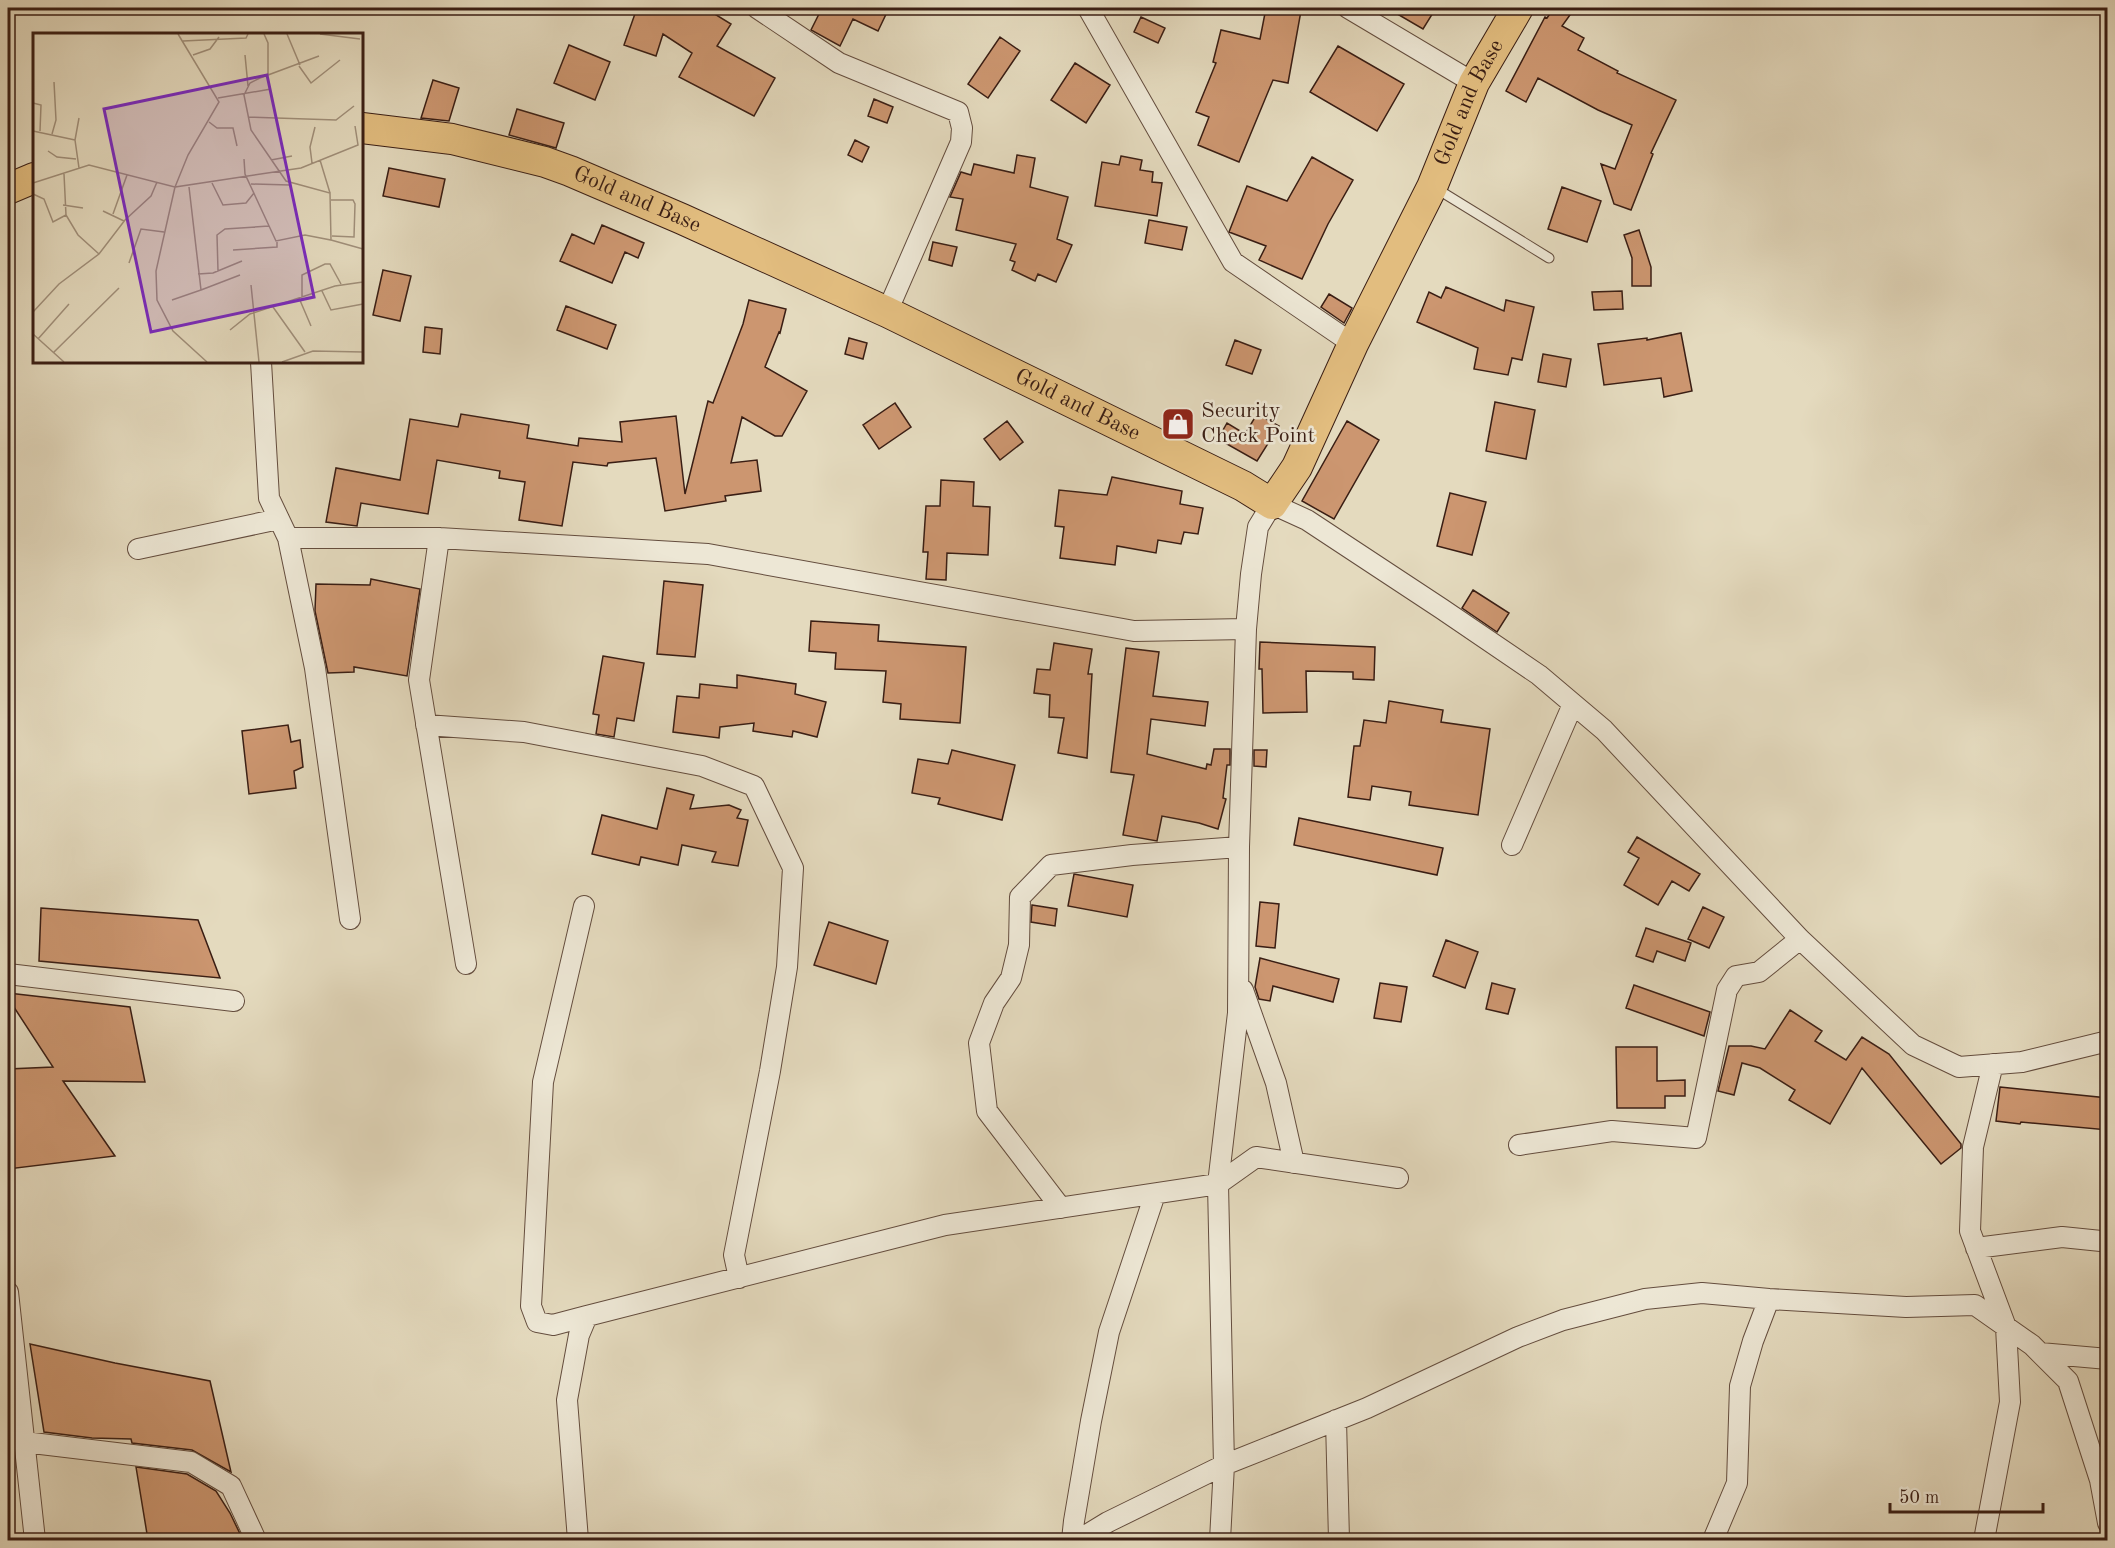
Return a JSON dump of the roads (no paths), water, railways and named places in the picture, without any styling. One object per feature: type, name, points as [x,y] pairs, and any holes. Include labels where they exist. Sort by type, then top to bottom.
[{"type":"main road","name":"Gold and Base","points":[[363,128],[452,140],[545,162],[682,219],[887,312],[1242,486],[1272,504],[1297,467],[1353,344],[1432,187],[1474,83],[1518,8]]},
{"type":"main road","points":[[8,189],[33,177]]},
{"type":"street","points":[[757,8],[839,63],[958,111],[962,128],[961,141],[887,312]]},
{"type":"street","points":[[1088,8],[1233,262],[1353,344]]},
{"type":"street","points":[[1348,8],[1474,83]]},
{"type":"street","points":[[261,363],[269,498],[288,538],[315,668],[350,919]]},
{"type":"street","points":[[1220,1540],[1224,1465],[1218,1184],[1238,1013],[1239,847],[1246,629],[1258,527],[1272,504],[1307,520],[1539,675],[1604,730],[1800,939],[1913,1046],[1959,1067],[2022,1062],[2108,1041]]},
{"type":"street","points":[[138,549],[279,519]]},
{"type":"street","points":[[288,538],[439,538],[708,554],[1134,631],[1246,629]]},
{"type":"street","points":[[439,538],[419,680],[466,964]]},
{"type":"street","points":[[1512,845],[1573,704]]},
{"type":"street","points":[[426,726],[524,732],[702,766],[754,786],[793,868],[787,967],[768,1082],[734,1255],[739,1278]]},
{"type":"street","points":[[1061,1208],[987,1111],[979,1043],[993,1003],[1011,978],[1019,945],[1020,897],[1050,865],[1132,855],[1239,847]]},
{"type":"street","points":[[584,906],[543,1082],[531,1306],[537,1322],[554,1325],[945,1225],[1218,1184],[1256,1157],[1398,1178]]},
{"type":"street","points":[[1520,1145],[1612,1131],[1695,1138],[1727,990],[1736,976],[1759,972],[1800,939]]},
{"type":"street","points":[[8,974],[234,1001]]},
{"type":"street","points":[[1239,979],[1276,1083],[1294,1163]]},
{"type":"street","points":[[1984,1540],[2010,1402],[2006,1327],[1970,1231],[1973,1147],[1993,1064]]},
{"type":"street","points":[[1072,1540],[1087,1443],[1109,1332],[1155,1194]]},
{"type":"street","points":[[1976,1248],[2062,1237],[2101,1241]]},
{"type":"street","points":[[8,1292],[14,1413],[24,1442],[35,1540]]},
{"type":"street","points":[[1081,1540],[1108,1522],[1224,1465],[1367,1408],[1518,1337],[1563,1320],[1645,1299],[1702,1293],[1906,1306],[1975,1305],[2040,1353],[2068,1381],[2100,1480],[2108,1523]]},
{"type":"street","points":[[1713,1540],[1737,1483],[1740,1386],[1753,1341],[1769,1299]]},
{"type":"street","points":[[579,1540],[567,1400],[579,1335],[587,1316]]},
{"type":"street","points":[[2040,1353],[2108,1359]]},
{"type":"street","points":[[1336,1420],[1339,1540]]},
{"type":"street","points":[[24,1442],[191,1462],[231,1486],[256,1540]]},
{"type":"lane","points":[[1432,187],[1549,258]]},
{"type":"place","name":"Security Check Point","points":[[1178,424]]}]
